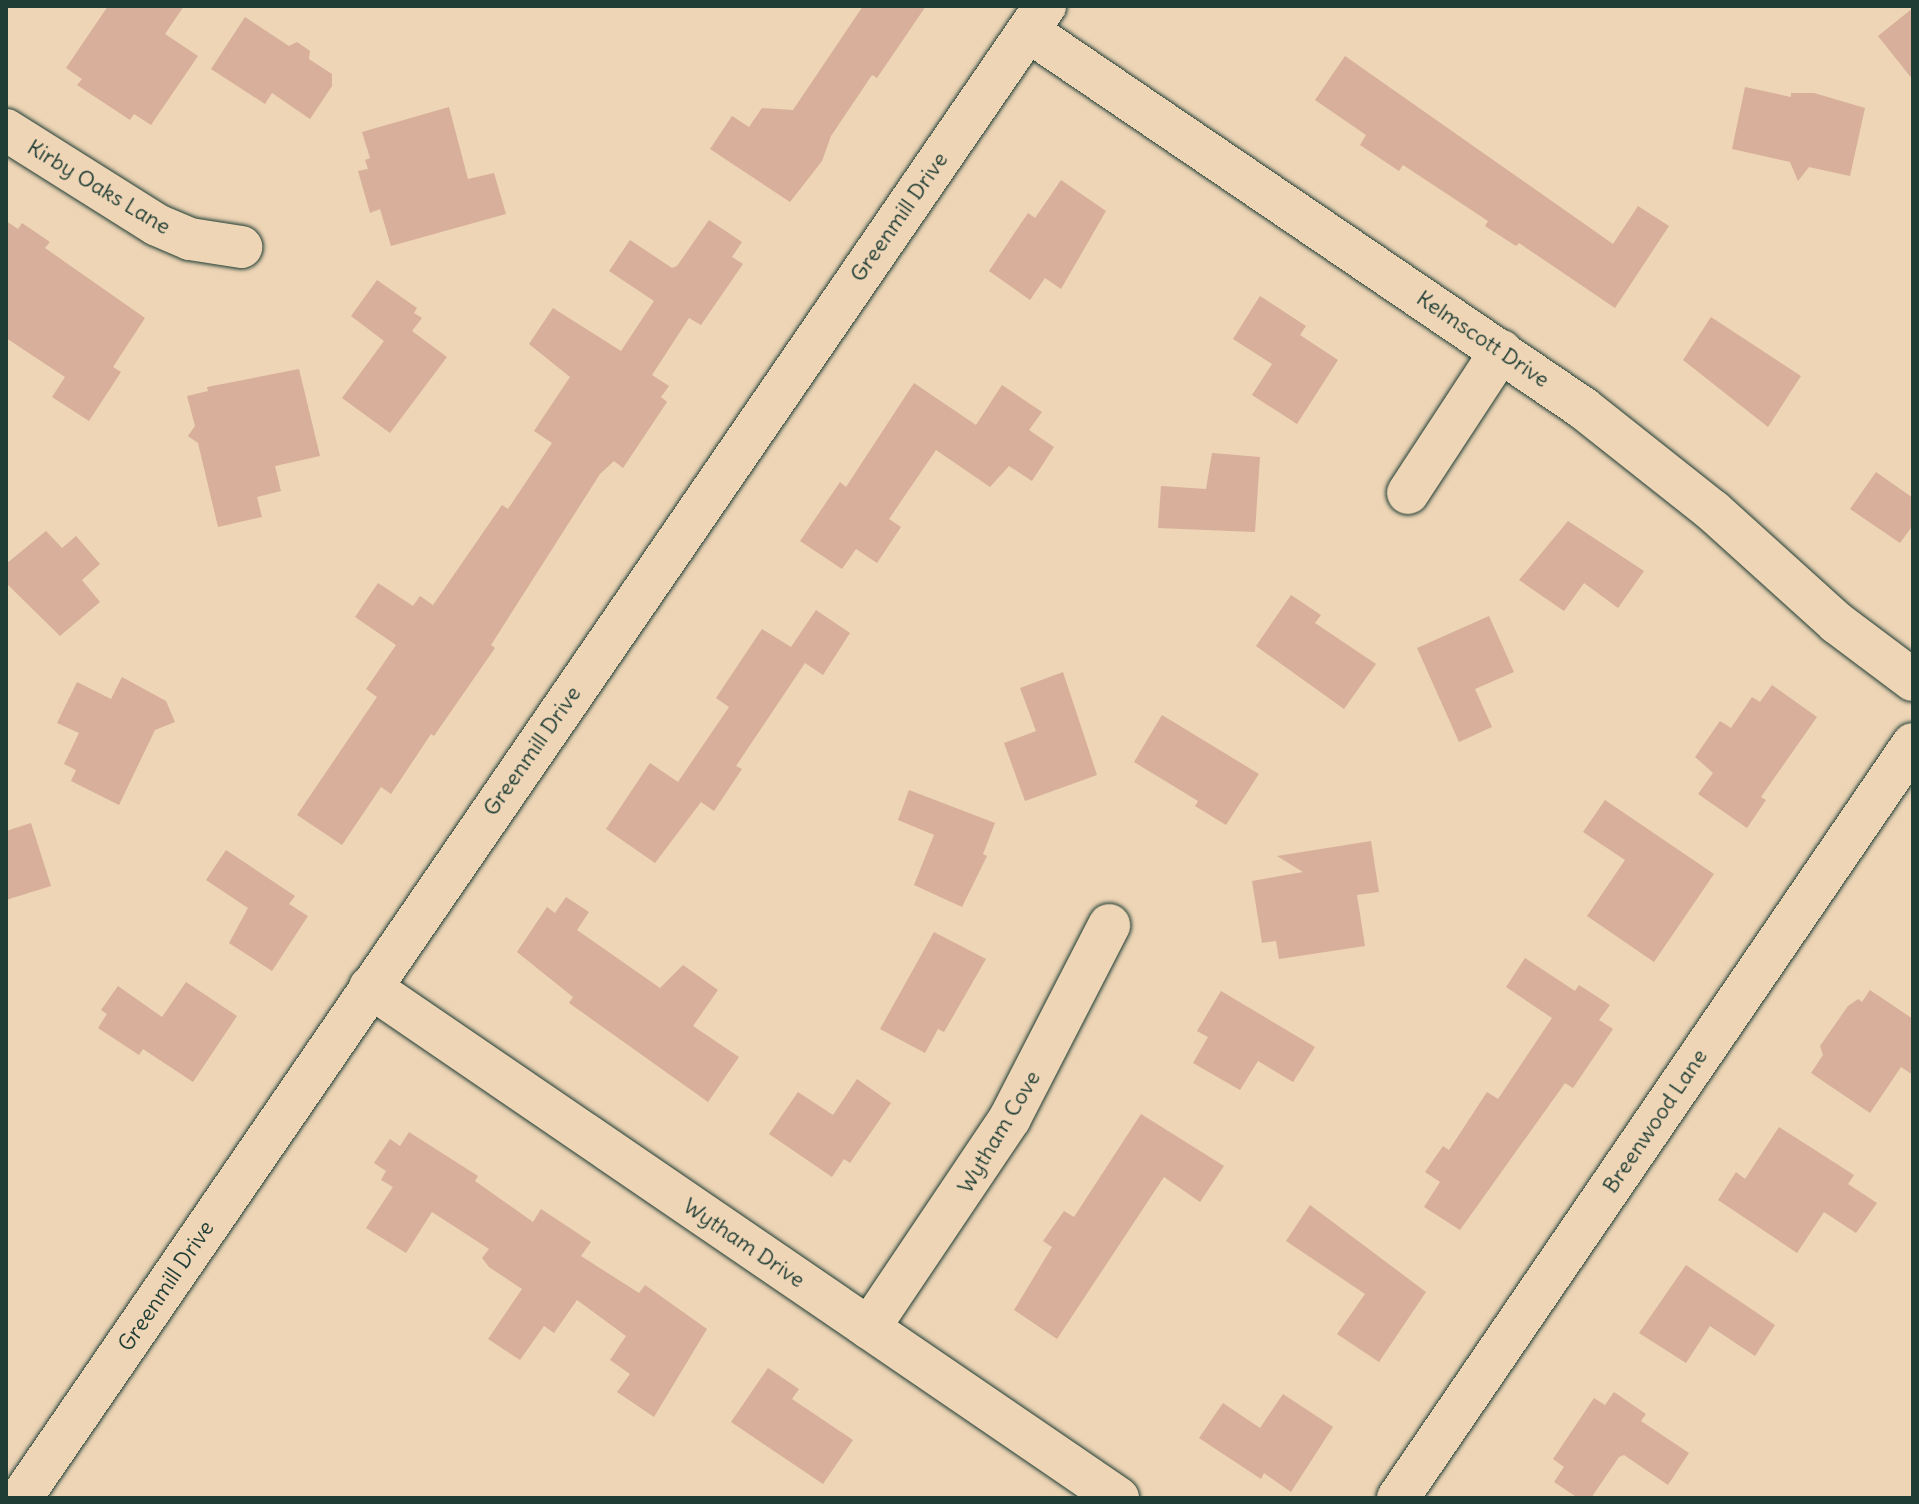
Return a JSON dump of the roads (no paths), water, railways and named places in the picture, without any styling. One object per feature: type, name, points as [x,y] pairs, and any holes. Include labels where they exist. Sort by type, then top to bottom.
[{"type":"street","name":"Kelmscott Drive","points":[[1036,18],[1650,458],[1837,623],[1913,680]]},
{"type":"street","name":"Greenmill Drive","points":[[21,1498],[1036,18]]},
{"type":"street","name":"Kirby Oaks Lane","points":[[6,130],[157,225],[190,239],[241,247]]},
{"type":"street","points":[[1408,493],[1501,351]]},
{"type":"street","name":"Breenwood Lane","points":[[1398,1498],[1913,744]]},
{"type":"street","name":"Wytham Cove","points":[[869,1328],[1010,1118],[1109,925]]},
{"type":"street","name":"Wytham Drive","points":[[370,987],[1118,1498]]}]
